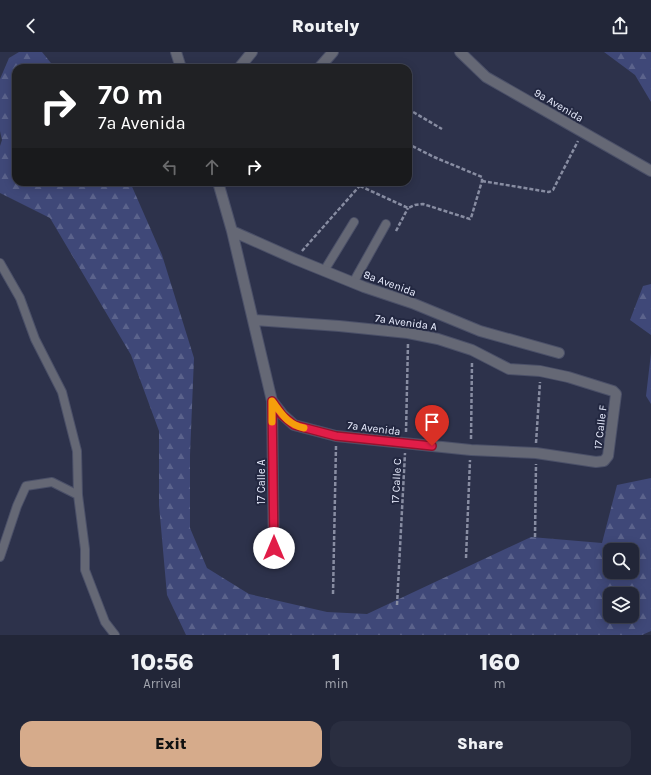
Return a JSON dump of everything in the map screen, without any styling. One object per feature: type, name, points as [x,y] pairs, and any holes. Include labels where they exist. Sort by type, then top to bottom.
[{"type":"street","points":[[176,52],[180,64]]},
{"type":"street","points":[[242,64],[252,52]]},
{"type":"street","points":[[322,64],[333,52]]},
{"type":"street","name":"9a Avenida","points":[[460,52],[486,77],[651,171]]},
{"type":"street","points":[[221,186],[254,320],[272,401]]},
{"type":"street","name":"8a Avenida","points":[[232,231],[353,283],[412,303],[480,331],[559,353]]},
{"type":"street","name":"7a Avenida A","points":[[254,320],[408,333],[438,339],[472,350],[509,369],[540,371],[568,377],[613,391],[616,394]]},
{"type":"street","name":"17 Calle F","points":[[604,461],[608,456],[616,394]]},
{"type":"street","name":"7a Avenida","points":[[272,401],[282,415],[294,425],[336,436],[471,450],[536,453],[596,462],[604,461]]},
{"type":"street","name":"17 Calle A","points":[[272,401],[274,562]]},
{"type":"lane","points":[[324,271],[354,222]]},
{"type":"lane","points":[[353,283],[386,224]]},
{"type":"lane","points":[[0,263],[20,298],[35,339],[62,392],[77,451],[78,495],[85,570],[105,622],[115,635]]},
{"type":"lane","points":[[0,557],[17,506],[26,486],[52,482],[78,495]]},
{"type":"path","points":[[412,112],[442,129]]},
{"type":"path","points":[[482,181],[549,192],[553,190],[582,132]]},
{"type":"path","points":[[295,259],[360,186],[408,208],[415,204],[423,204],[470,219],[482,181],[480,176],[412,146]]},
{"type":"path","name":"17 Calle C","points":[[397,606],[406,444],[408,333]]},
{"type":"path","points":[[333,594],[336,436]]},
{"type":"green space","points":[[19,52],[42,52],[52,64],[12,64],[12,186],[132,186],[162,255],[194,358],[190,455],[190,528],[207,568],[249,594],[327,612],[367,614],[531,537],[602,543],[617,485],[651,478],[651,631],[642,635],[186,635],[167,595],[159,505],[159,431],[131,355],[50,218],[0,193],[0,146],[2,140],[0,131],[0,79],[9,58]]},
{"type":"green space","points":[[604,52],[651,52],[651,102],[635,75]]},
{"type":"green space","points":[[651,284],[651,335],[630,320],[643,286]]},
{"type":"green space","points":[[651,353],[651,404],[646,396]]},
{"type":"slow traffic","points":[[272,422],[272,401],[282,415],[294,425],[304,428]]},
{"type":"route","points":[[274,548],[272,401],[282,415],[294,425],[336,436],[432,446]]}]
